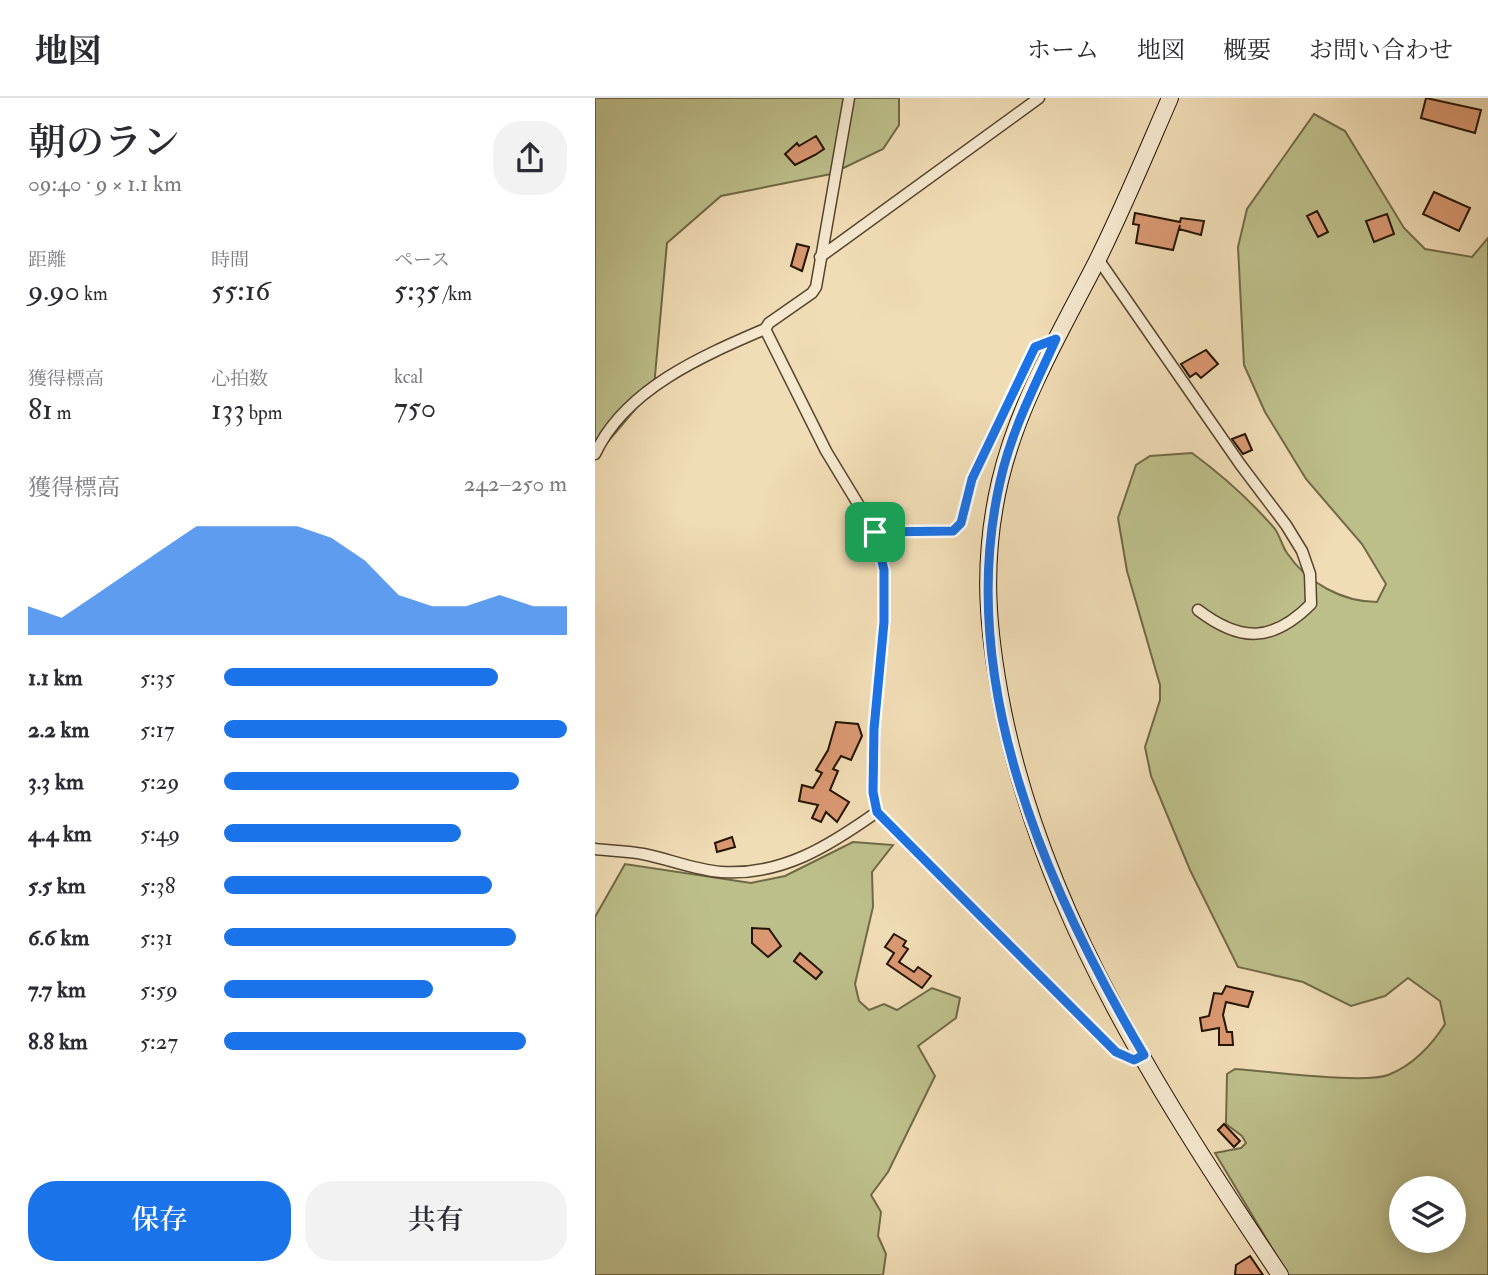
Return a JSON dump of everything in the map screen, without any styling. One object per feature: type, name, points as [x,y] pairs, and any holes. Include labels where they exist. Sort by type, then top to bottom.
[{"type":"street","points":[[595,454],[604,436],[630,405],[716,350],[765,330],[769,323],[812,293],[816,287],[849,98]]},
{"type":"street","points":[[820,257],[1039,98]]},
{"type":"street","points":[[1170,98],[1098,259],[1056,339],[1016,425],[1000,481],[986,581],[989,632],[1010,742],[1034,830],[1094,970],[1195,1147],[1280,1275]]},
{"type":"street","points":[[1098,259],[1240,464],[1286,525],[1302,551],[1310,574],[1311,604],[1272,633],[1249,635],[1228,628],[1198,610]]},
{"type":"street","points":[[765,330],[826,451],[875,532],[884,570],[884,622],[874,729],[873,792],[877,812],[1116,1052],[1134,1060],[1144,1055]]},
{"type":"street","points":[[875,532],[953,531],[961,523],[972,479],[1035,347],[1056,339]]},
{"type":"street","points":[[595,849],[641,854],[719,872],[759,871],[787,864],[834,842],[877,812]]},
{"type":"green space","points":[[595,98],[899,98],[899,125],[883,149],[831,174],[721,196],[667,243],[654,387],[595,457]]},
{"type":"green space","points":[[1314,114],[1345,131],[1404,228],[1425,249],[1472,257],[1488,238],[1488,1275],[1288,1275],[1215,1153],[1241,1148],[1246,1143],[1242,1136],[1226,1124],[1227,1074],[1235,1069],[1337,1078],[1388,1075],[1421,1054],[1445,1024],[1440,1001],[1408,978],[1385,996],[1351,1006],[1303,982],[1238,967],[1190,870],[1151,776],[1145,747],[1160,700],[1160,685],[1127,571],[1118,518],[1136,465],[1150,456],[1192,453],[1256,508],[1275,529],[1295,564],[1315,582],[1351,599],[1377,602],[1386,584],[1362,544],[1306,479],[1265,412],[1244,365],[1238,247],[1247,209]]},
{"type":"green space","points":[[853,842],[893,845],[872,872],[873,907],[855,984],[859,1001],[869,1010],[884,1004],[897,1010],[932,988],[960,998],[956,1018],[918,1046],[935,1076],[888,1172],[871,1195],[881,1212],[878,1236],[886,1254],[883,1275],[595,1275],[595,917],[625,864],[751,883],[785,876]]},
{"type":"building","points":[[1426,98],[1481,110],[1475,133],[1421,118]]},
{"type":"building","points":[[816,136],[824,149],[815,155],[795,165],[785,154],[797,143],[799,146]]},
{"type":"building","points":[[1434,192],[1470,208],[1459,231],[1423,214]]},
{"type":"building","points":[[1317,211],[1328,232],[1318,237],[1307,216]]},
{"type":"building","points":[[1135,213],[1180,222],[1181,218],[1204,221],[1201,235],[1179,229],[1180,225],[1173,250],[1136,243],[1139,225],[1133,224]]},
{"type":"building","points":[[1387,214],[1394,234],[1374,242],[1366,221]]},
{"type":"building","points":[[797,244],[809,247],[802,271],[791,266]]},
{"type":"building","points":[[1206,350],[1218,364],[1201,378],[1196,373],[1190,377],[1181,364]]},
{"type":"building","points":[[1245,434],[1252,450],[1243,454],[1232,439]]},
{"type":"building","points":[[836,722],[858,724],[862,736],[851,760],[841,756],[833,769],[838,771],[830,790],[849,802],[837,822],[826,812],[821,822],[812,818],[818,805],[799,801],[802,785],[813,788],[822,773],[816,770],[828,750]]},
{"type":"building","points":[[732,837],[735,847],[717,852],[715,843]]},
{"type":"building","points":[[752,928],[769,929],[781,946],[768,957],[752,943]]},
{"type":"building","points":[[894,934],[906,941],[903,946],[908,949],[899,962],[914,972],[918,967],[931,976],[922,988],[887,964],[894,953],[885,947]]},
{"type":"building","points":[[800,953],[822,972],[816,979],[794,961]]},
{"type":"building","points":[[1226,986],[1253,992],[1248,1007],[1226,1002],[1223,1015],[1227,1032],[1232,1032],[1233,1045],[1219,1045],[1219,1028],[1202,1031],[1200,1018],[1209,1016],[1214,993],[1222,994]]},
{"type":"building","points":[[1224,1124],[1240,1141],[1234,1147],[1218,1130]]},
{"type":"building","points":[[1250,1256],[1263,1275],[1235,1275],[1236,1265]]},
{"type":"route","points":[[1056,339],[1016,425],[1000,481],[986,581],[989,632],[1007,731],[1020,787],[1034,830],[1058,892],[1094,970],[1144,1055],[1134,1060],[1116,1052],[877,812],[873,792],[874,729],[884,622],[884,570],[875,532],[936,533],[953,531],[961,523],[972,479],[1035,347],[1056,339]]}]
